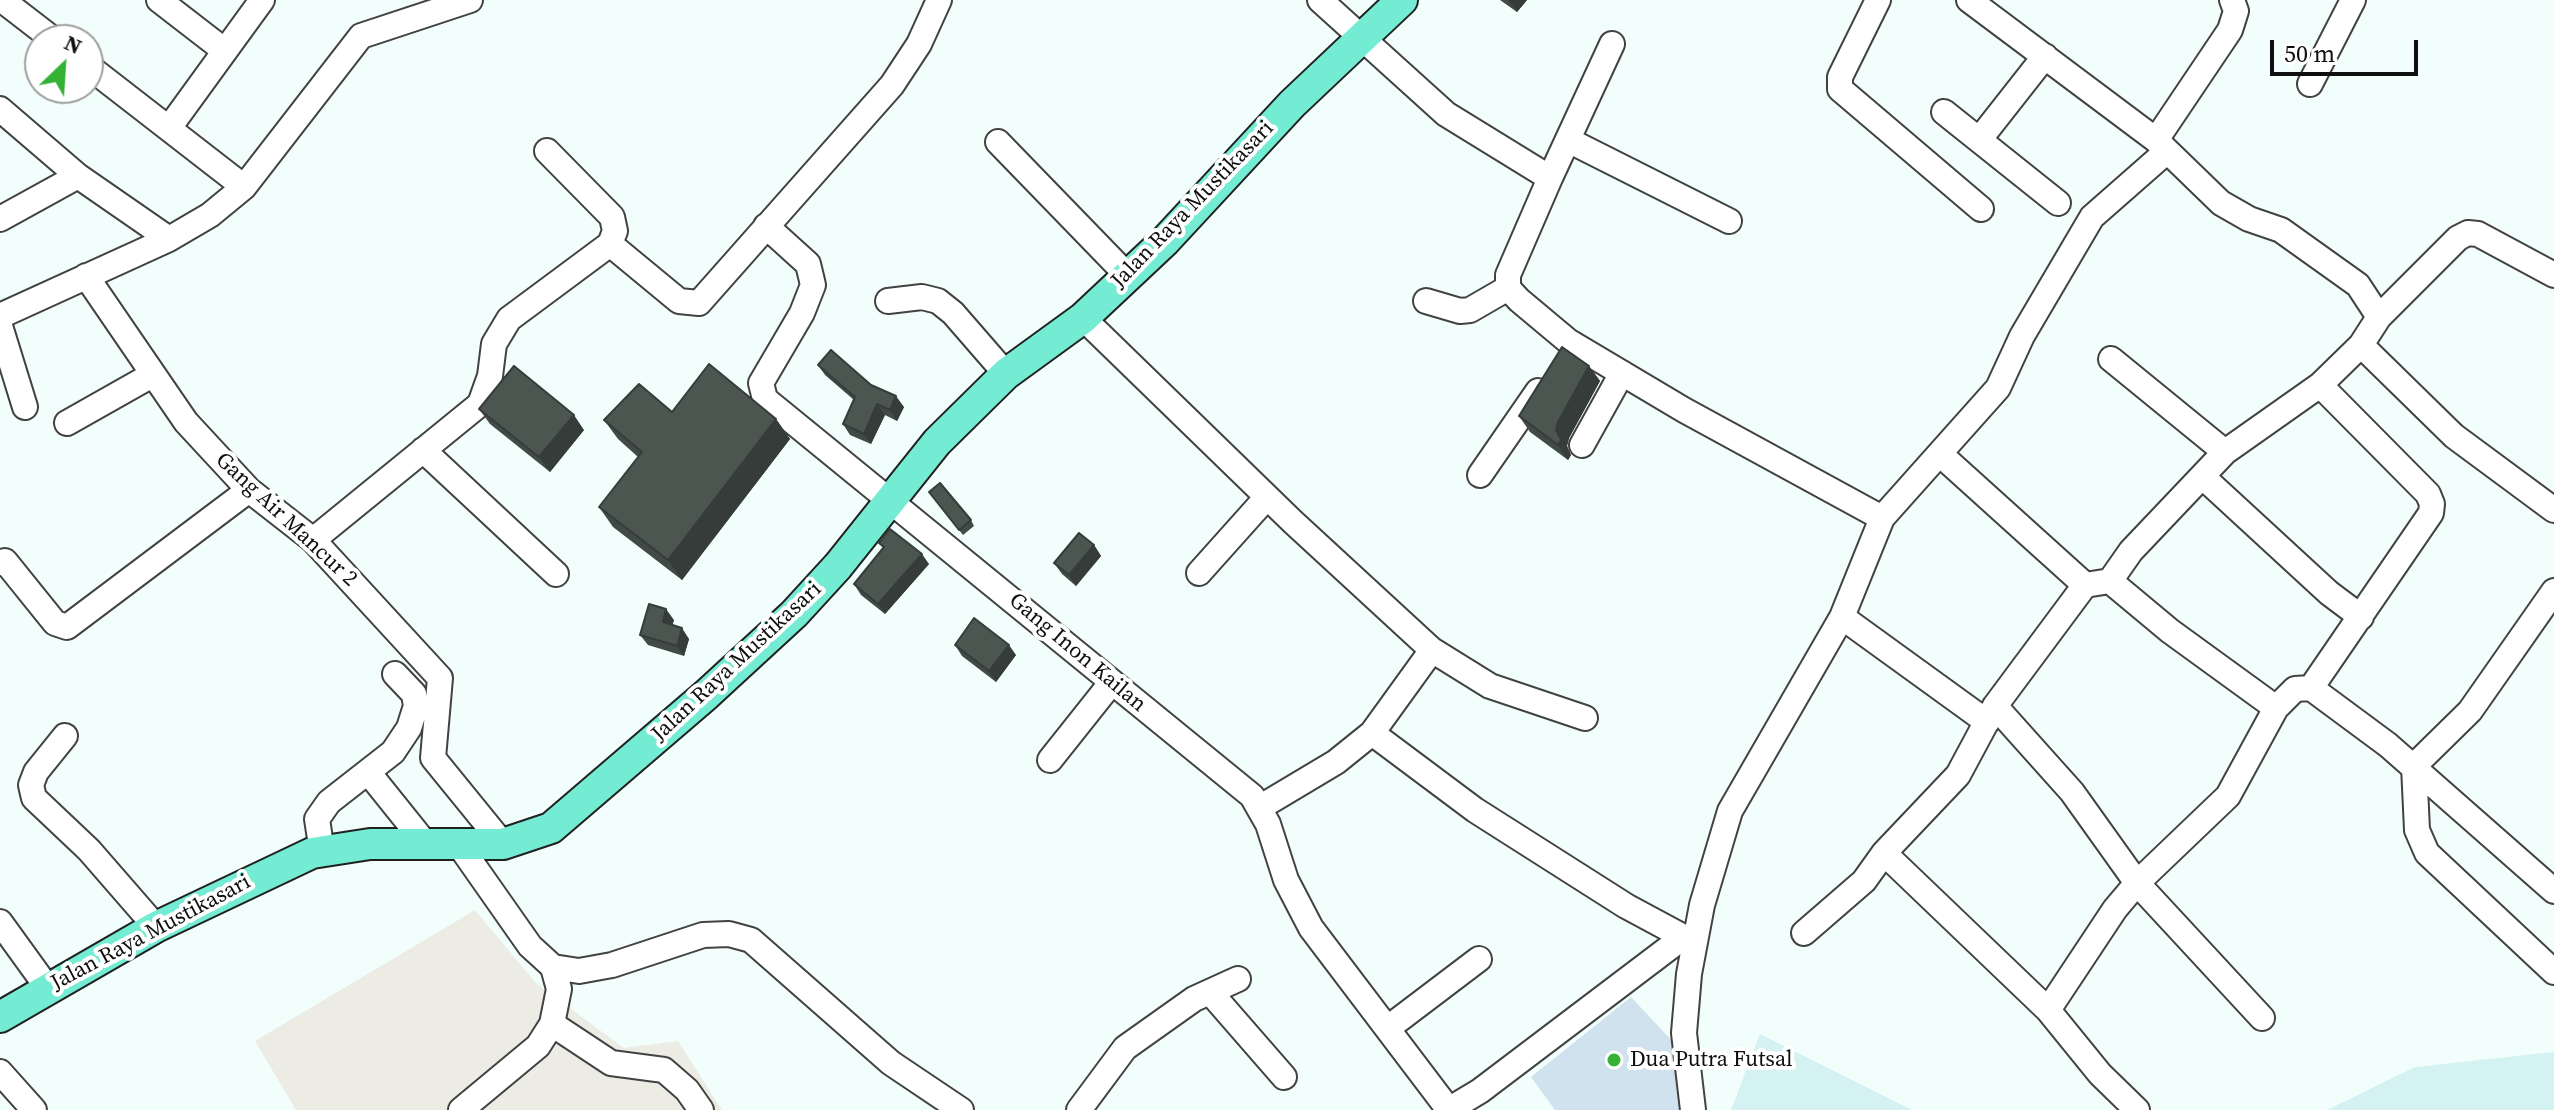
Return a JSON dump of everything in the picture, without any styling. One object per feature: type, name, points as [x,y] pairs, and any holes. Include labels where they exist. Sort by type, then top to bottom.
[{"type":"main road","name":"Jalan Raya Mustikasari","points":[[0,1017],[47,987],[156,927],[271,870],[322,852],[370,844],[503,844],[551,828],[706,695],[814,595],[937,442],[1006,374],[1083,318],[1126,274],[1165,241],[1292,104],[1402,0]]},
{"type":"street","points":[[2,0],[33,24]]},
{"type":"street","points":[[159,0],[225,51]]},
{"type":"street","points":[[169,128],[262,0]]},
{"type":"street","points":[[0,316],[169,239],[210,215],[244,187],[361,36],[470,0]]},
{"type":"street","points":[[610,244],[679,301],[692,305],[699,303],[892,85],[919,44],[939,0]]},
{"type":"street","points":[[1320,0],[1446,114],[1550,178]]},
{"type":"street","points":[[1878,0],[1840,77],[1840,89],[1981,209]]},
{"type":"street","points":[[1969,0],[2161,146],[2221,203],[2249,219],[2281,230],[2358,285],[2379,317]]},
{"type":"street","points":[[1693,1110],[1684,1033],[1688,940],[1730,811],[1842,617],[1882,518],[1998,388],[2022,336],[2092,217],[2161,146],[2230,30],[2236,11],[2232,0]]},
{"type":"street","points":[[2310,84],[2353,0]]},
{"type":"street","points":[[1612,44],[1508,275],[1508,288],[1559,358],[1622,373],[1882,518]]},
{"type":"street","points":[[1979,140],[2045,56]]},
{"type":"street","points":[[104,78],[244,187]]},
{"type":"street","points":[[1944,112],[2058,203]]},
{"type":"street","points":[[4,119],[78,176],[169,239]]},
{"type":"street","points":[[1570,141],[1729,221]]},
{"type":"street","points":[[998,142],[1126,274]]},
{"type":"street","points":[[313,540],[480,404],[490,376],[494,344],[509,319],[610,244],[615,231],[612,217],[547,151]]},
{"type":"street","points":[[0,219],[78,176]]},
{"type":"street","name":"Gang Inon Kailan","points":[[766,226],[808,264],[813,285],[802,313],[761,383],[761,394],[889,504],[1252,796],[1259,808]]},
{"type":"street","points":[[1804,933],[1864,881],[1884,853],[1958,775],[1991,714],[2085,585],[2110,581],[2131,551],[2225,452],[2320,385],[2361,345],[2379,317],[2458,238],[2468,233],[2478,234],[2554,275]]},
{"type":"street","name":"Gang Air Mancur 2","points":[[86,276],[186,422],[249,490],[313,540],[440,678],[433,758],[503,844]]},
{"type":"street","points":[[1426,301],[1460,311],[1470,310],[1508,288]]},
{"type":"street","points":[[888,301],[922,297],[938,301],[953,313],[1006,374]]},
{"type":"street","points":[[1083,318],[1267,497],[1432,650],[1490,686],[1585,718]]},
{"type":"street","points":[[0,326],[25,407]]},
{"type":"street","points":[[2361,345],[2454,436],[2554,510]]},
{"type":"street","points":[[1480,475],[1559,358]]},
{"type":"street","points":[[2111,359],[2225,452]]},
{"type":"street","points":[[1582,445],[1622,373]]},
{"type":"street","points":[[67,423],[152,375]]},
{"type":"street","points":[[2311,688],[2431,513],[2432,504],[2428,494],[2320,385]]},
{"type":"street","points":[[423,450],[556,574]]},
{"type":"street","points":[[1941,455],[2085,585]]},
{"type":"street","points":[[2203,477],[2329,593],[2361,617]]},
{"type":"street","points":[[2,559],[55,623],[67,627],[249,490]]},
{"type":"street","points":[[1199,573],[1267,497]]},
{"type":"street","points":[[2110,581],[2170,631],[2276,708]]},
{"type":"street","points":[[2554,591],[2470,711],[2414,766],[2417,830],[2427,853],[2554,972]]},
{"type":"street","points":[[1842,617],[1991,714],[2072,792],[2137,883],[2262,1018]]},
{"type":"street","points":[[1432,650],[1372,733],[1336,762],[1259,808],[1268,824],[1286,880],[1311,928],[1449,1109],[1480,1091],[1688,940]]},
{"type":"street","points":[[322,852],[317,819],[329,802],[393,752],[409,728],[416,706],[414,694],[395,674]]},
{"type":"street","points":[[1050,760],[1112,682]]},
{"type":"street","points":[[2048,1010],[2086,949],[2137,883],[2228,796],[2276,708],[2295,689],[2311,688],[2414,766],[2554,891]]},
{"type":"street","points":[[1372,733],[1475,810],[1688,940]]},
{"type":"street","points":[[65,736],[36,772],[31,785],[34,798],[89,850],[156,927]]},
{"type":"street","points":[[368,772],[425,843]]},
{"type":"street","points":[[457,842],[530,946],[553,967],[559,989],[552,1024],[525,1059],[461,1110]]},
{"type":"street","points":[[1884,853],[2048,1010],[2100,1074],[2137,1110]]},
{"type":"street","points":[[0,922],[47,987]]},
{"type":"street","points":[[553,967],[579,971],[612,965],[703,935],[729,934],[751,940],[891,1063],[961,1110]]},
{"type":"street","points":[[1388,1028],[1479,959]]},
{"type":"street","points":[[1079,1110],[1125,1048],[1210,992],[1238,979]]},
{"type":"street","points":[[1210,992],[1284,1077]]},
{"type":"street","points":[[552,1024],[611,1063],[664,1070],[687,1090],[701,1110]]},
{"type":"street","points":[[0,1072],[34,1110]]},
{"type":"shaded area","points":[[475,910],[537,984],[624,1048],[678,1041],[722,1110],[296,1110],[255,1041]]},
{"type":"shaded area","name":"Dua Putra Futsal","points":[[1631,997],[1674,1043],[1682,1110],[1555,1110],[1531,1077]]},
{"type":"shaded area","points":[[1760,1034],[1912,1110],[1731,1110]]},
{"type":"shaded area","points":[[2554,1052],[2554,1110],[2327,1110],[2415,1067]]},
{"type":"building","points":[[1562,347],[1589,366],[1558,422],[1556,430],[1561,440],[1558,445],[1519,416]]},
{"type":"building","points":[[831,350],[871,385],[896,396],[890,410],[877,404],[864,434],[843,424],[855,397],[818,365]]},
{"type":"building","points":[[709,364],[776,419],[668,560],[599,507],[642,452],[604,420],[639,384],[672,412]]},
{"type":"building","points":[[514,366],[574,415],[539,457],[479,409]]},
{"type":"building","points":[[940,483],[971,520],[959,530],[929,492]]},
{"type":"building","points":[[890,529],[922,554],[878,604],[854,584],[884,547],[879,543]]},
{"type":"building","points":[[1079,533],[1094,545],[1069,575],[1054,563]]},
{"type":"building","points":[[649,604],[666,609],[663,622],[682,628],[677,646],[640,635]]},
{"type":"building","points":[[974,618],[1009,645],[989,671],[955,645]]},
{"type":"place","name":"Dua Putra Futsal","points":[[1614,1060]]}]
